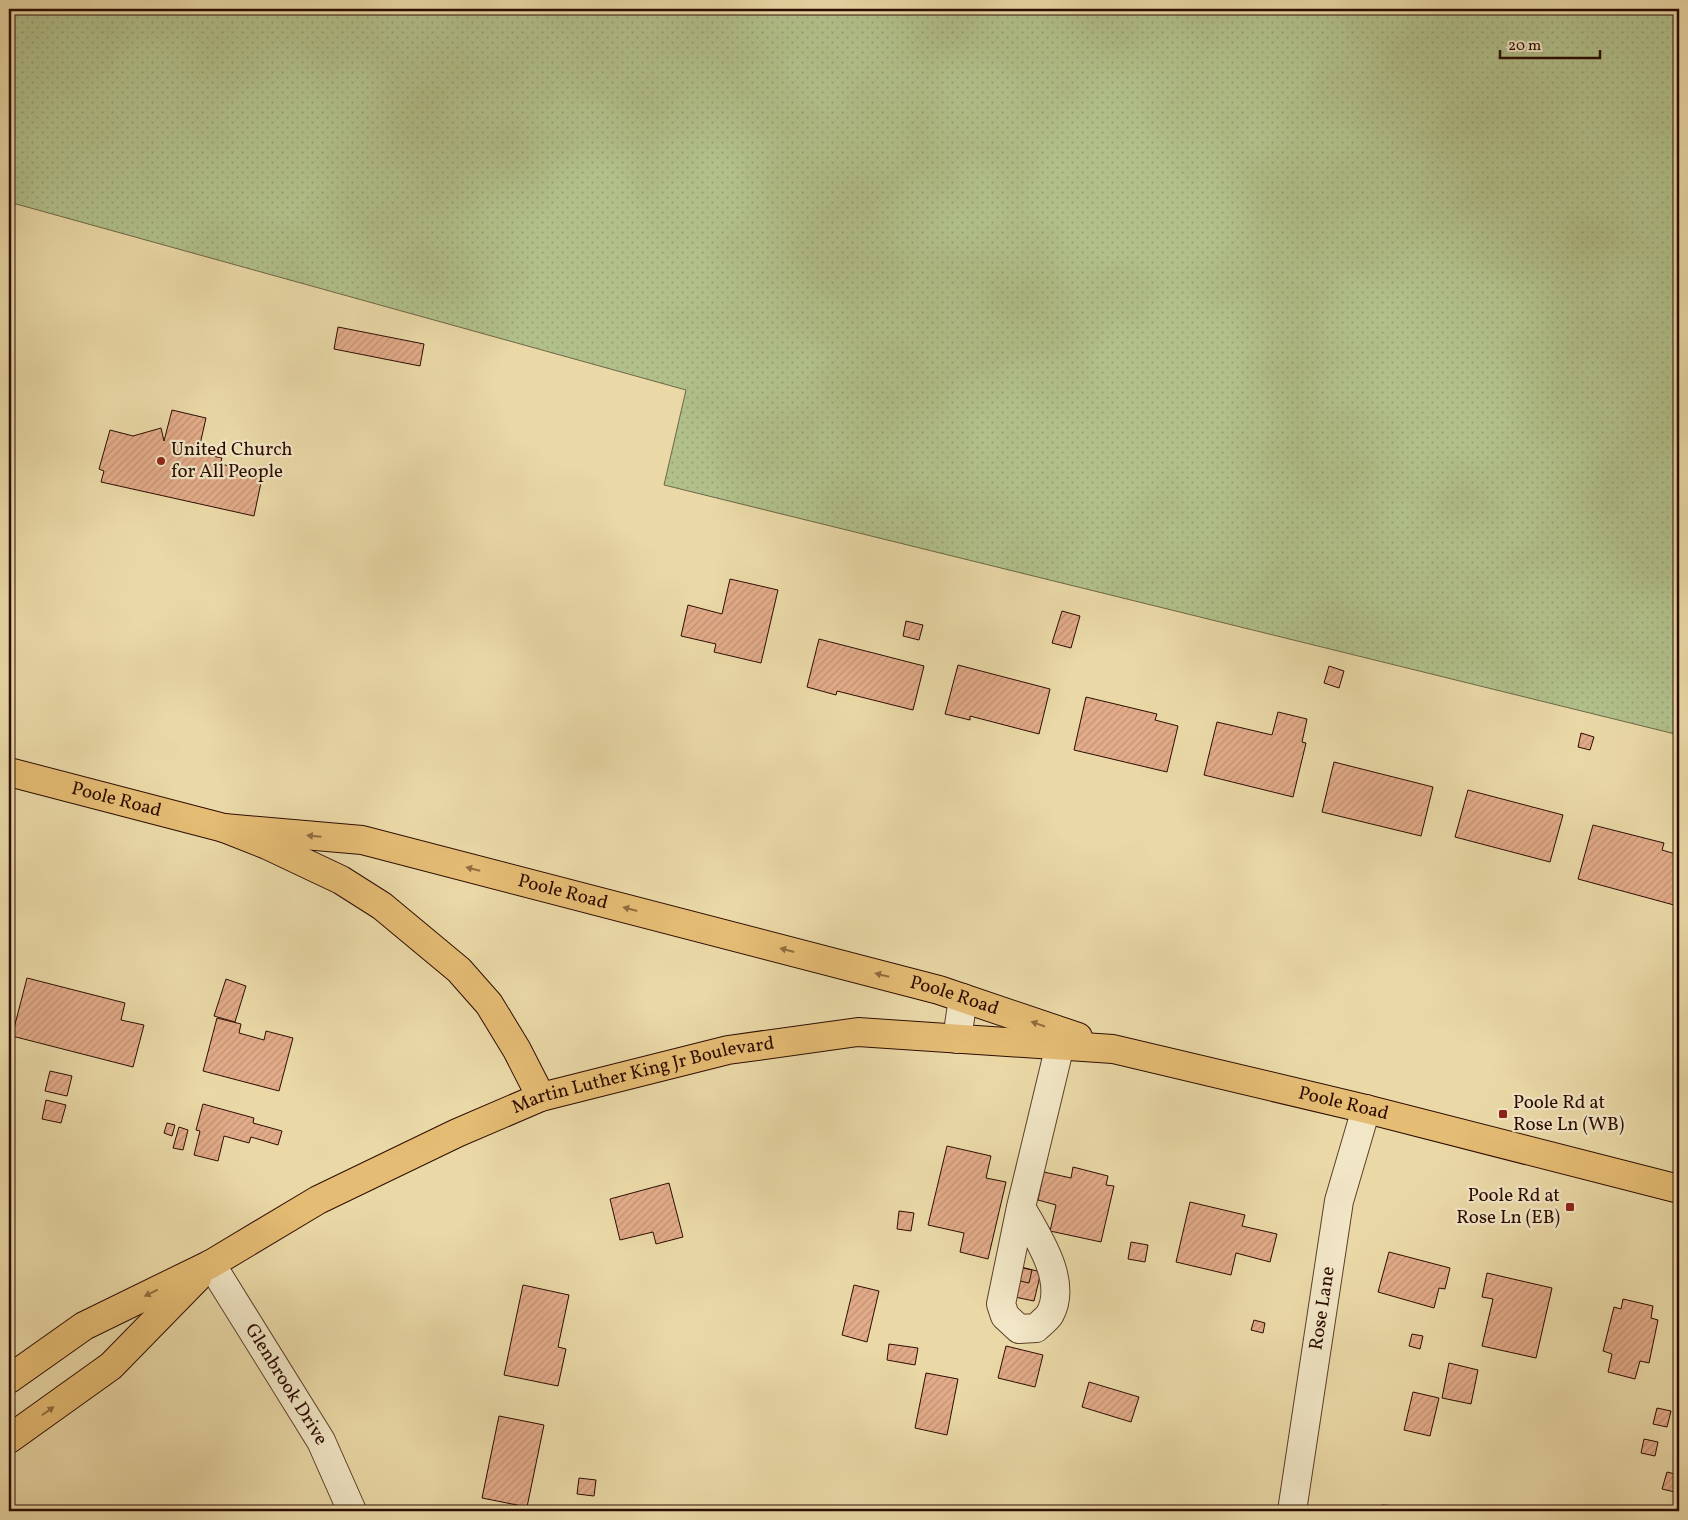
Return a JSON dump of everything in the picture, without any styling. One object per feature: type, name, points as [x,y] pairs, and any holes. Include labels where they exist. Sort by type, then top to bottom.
[{"type":"main road","name":"Poole Road","points":[[9,772],[224,828],[267,845],[341,880],[382,906],[459,970],[489,1004],[517,1050],[541,1097]]},
{"type":"main road","name":"Poole Road","points":[[224,828],[362,840],[929,987],[963,998],[1076,1044]]},
{"type":"main road","name":"Martin Luther King Jr Boulevard","points":[[9,1379],[84,1326],[211,1264],[318,1200],[457,1133],[541,1097],[737,1049],[858,1032],[957,1039],[1076,1044],[1113,1049]]},
{"type":"main road","name":"Poole Road","points":[[1113,1049],[1366,1109],[1679,1189]]},
{"type":"main road","name":"Martin Luther King Jr Boulevard","points":[[9,1439],[111,1366],[211,1264]]},
{"type":"street","points":[[957,1039],[963,998]]},
{"type":"street","points":[[1021,1208],[1076,1044]]},
{"type":"street","name":"Rose Lane","points":[[1292,1511],[1340,1201],[1366,1109]]},
{"type":"street","name":"Glenbrook Drive","points":[[211,1264],[321,1441],[352,1511]]},
{"type":"green space","points":[[9,9],[1679,9],[1679,735],[664,485],[686,390],[9,202]]},
{"type":"building","points":[[338,327],[424,344],[420,366],[334,349]]},
{"type":"building","name":"United Church for All People","points":[[172,410],[206,418],[198,453],[222,458],[220,464],[263,473],[254,516],[101,482],[104,471],[99,469],[110,430],[133,436],[161,428],[164,441]]},
{"type":"building","points":[[730,579],[778,590],[761,663],[714,652],[716,644],[681,636],[688,605],[722,614]]},
{"type":"building","points":[[1062,611],[1080,616],[1071,648],[1052,643]]},
{"type":"building","points":[[906,621],[923,625],[919,640],[903,636]]},
{"type":"building","points":[[819,639],[924,666],[913,710],[837,691],[836,695],[807,687]]},
{"type":"building","points":[[958,665],[1050,689],[1039,734],[970,716],[970,720],[945,714]]},
{"type":"building","points":[[1329,666],[1344,671],[1339,688],[1324,683]]},
{"type":"building","points":[[1086,697],[1157,714],[1155,720],[1178,726],[1167,772],[1074,750]]},
{"type":"building","points":[[1278,712],[1307,719],[1302,742],[1306,743],[1293,797],[1204,775],[1217,722],[1272,735]]},
{"type":"building","points":[[1581,733],[1594,737],[1590,750],[1578,747]]},
{"type":"building","points":[[1334,762],[1433,787],[1421,836],[1322,812]]},
{"type":"building","points":[[1468,790],[1563,815],[1550,862],[1455,837]]},
{"type":"building","points":[[1593,825],[1664,843],[1662,850],[1679,855],[1679,883],[1674,905],[1578,879]]},
{"type":"building","points":[[27,978],[125,1003],[121,1020],[144,1025],[133,1067],[12,1036]]},
{"type":"building","points":[[226,979],[246,986],[235,1022],[214,1016]]},
{"type":"building","points":[[217,1018],[241,1024],[239,1033],[264,1040],[266,1031],[293,1038],[279,1091],[203,1071]]},
{"type":"building","points":[[50,1071],[72,1076],[67,1096],[45,1091]]},
{"type":"building","points":[[46,1100],[66,1105],[61,1123],[42,1119]]},
{"type":"building","points":[[203,1104],[254,1118],[253,1123],[282,1131],[278,1145],[251,1137],[249,1143],[224,1136],[218,1161],[194,1155],[200,1131],[196,1130]]},
{"type":"building","points":[[167,1123],[175,1125],[172,1136],[164,1133]]},
{"type":"building","points":[[179,1127],[188,1130],[183,1150],[173,1148]]},
{"type":"building","points":[[947,1146],[991,1156],[986,1178],[1006,1182],[988,1259],[960,1252],[964,1233],[928,1225]]},
{"type":"building","points":[[1073,1167],[1108,1176],[1106,1185],[1114,1186],[1101,1242],[1050,1231],[1056,1205],[1038,1200],[1044,1172],[1071,1178]]},
{"type":"building","points":[[669,1183],[683,1237],[656,1244],[653,1232],[620,1240],[610,1199]]},
{"type":"building","points":[[1190,1202],[1245,1215],[1242,1226],[1277,1234],[1270,1262],[1236,1253],[1231,1275],[1176,1262]]},
{"type":"building","points":[[899,1211],[914,1213],[911,1231],[897,1229]]},
{"type":"building","points":[[1131,1242],[1148,1245],[1145,1262],[1128,1259]]},
{"type":"building","points":[[1389,1252],[1450,1268],[1445,1289],[1439,1288],[1434,1308],[1378,1292]]},
{"type":"building","points":[[1017,1266],[1041,1272],[1034,1301],[1010,1296]]},
{"type":"building","points":[[1023,1268],[1032,1270],[1029,1283],[1020,1281]]},
{"type":"building","points":[[1487,1273],[1552,1288],[1536,1358],[1482,1346],[1493,1299],[1482,1297]]},
{"type":"building","points":[[523,1285],[569,1295],[558,1347],[566,1349],[558,1386],[504,1375]]},
{"type":"building","points":[[854,1285],[879,1291],[867,1342],[842,1335]]},
{"type":"building","points":[[1623,1299],[1653,1306],[1651,1318],[1658,1320],[1649,1363],[1640,1361],[1635,1379],[1608,1372],[1612,1354],[1603,1351],[1614,1307],[1621,1309]]},
{"type":"building","points":[[1254,1320],[1265,1323],[1263,1333],[1251,1330]]},
{"type":"building","points":[[1412,1334],[1423,1336],[1420,1349],[1409,1346]]},
{"type":"building","points":[[889,1344],[918,1348],[915,1365],[887,1360]]},
{"type":"building","points":[[1006,1346],[1043,1355],[1035,1387],[998,1378]]},
{"type":"building","points":[[1449,1363],[1478,1370],[1471,1404],[1442,1398]]},
{"type":"building","points":[[926,1373],[958,1379],[947,1435],[915,1428]]},
{"type":"building","points":[[1089,1382],[1139,1397],[1131,1422],[1082,1407]]},
{"type":"building","points":[[1413,1392],[1439,1398],[1430,1436],[1404,1430]]},
{"type":"building","points":[[1657,1408],[1671,1411],[1667,1427],[1653,1424]]},
{"type":"building","points":[[499,1416],[544,1425],[527,1507],[482,1498]]},
{"type":"building","points":[[1644,1439],[1658,1442],[1655,1456],[1641,1453]]},
{"type":"building","points":[[1667,1472],[1679,1475],[1679,1493],[1662,1489]]},
{"type":"building","points":[[579,1478],[596,1480],[594,1496],[577,1494]]},
{"type":"building","points":[[1382,1505],[1427,1508],[1427,1511],[1381,1511]]},
{"type":"place","name":"United Church for All People","points":[[161,461]]},
{"type":"place","name":"Poole Rd at Rose Ln (WB)","points":[[1503,1114]]},
{"type":"place","name":"Poole Rd at Rose Ln (EB)","points":[[1570,1207]]}]
